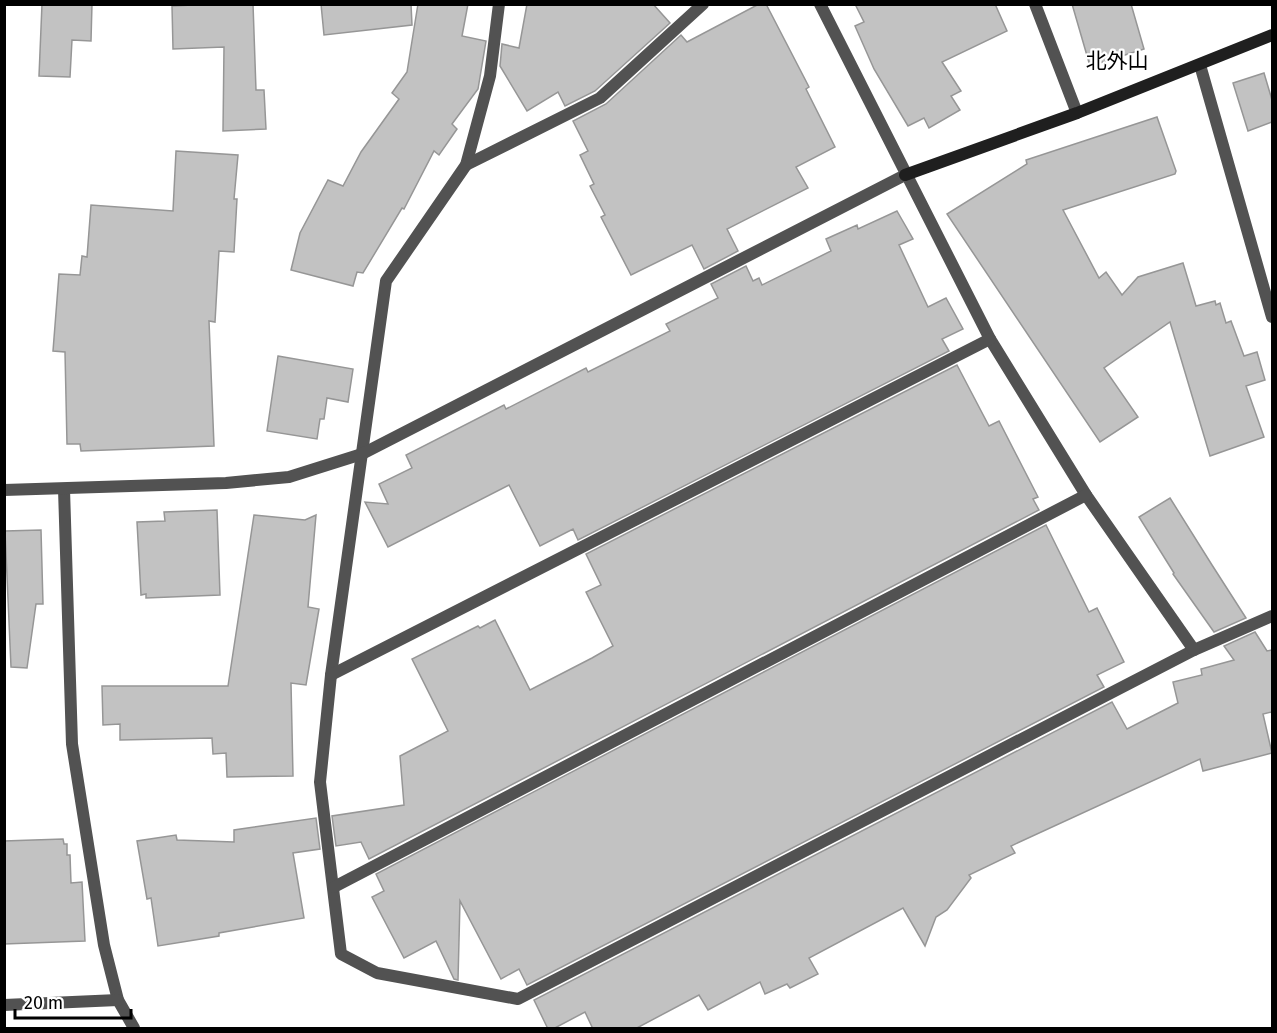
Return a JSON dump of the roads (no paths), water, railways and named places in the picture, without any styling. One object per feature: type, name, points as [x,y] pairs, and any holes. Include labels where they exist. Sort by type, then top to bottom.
[{"type":"street","points":[[499,4],[490,76],[466,165],[386,281],[331,675],[320,783],[341,954],[377,973],[518,999],[1194,650],[1272,616]]},
{"type":"street","points":[[466,165],[600,98],[703,4]]},
{"type":"street","points":[[820,4],[990,339],[1086,495],[1194,650]]},
{"type":"street","points":[[1035,4],[1077,113]]},
{"type":"street","points":[[4,490],[226,483],[290,477],[362,454],[905,175],[1077,113],[1272,35]]},
{"type":"street","points":[[1200,65],[1272,317]]},
{"type":"street","points":[[331,675],[990,339]]},
{"type":"street","points":[[64,489],[72,744],[104,945],[118,1000],[134,1029]]},
{"type":"street","points":[[334,887],[1086,495]]},
{"type":"street","points":[[4,1005],[118,1000]]},
{"type":"district","name":"北外山","points":[[1117,61]]}]
